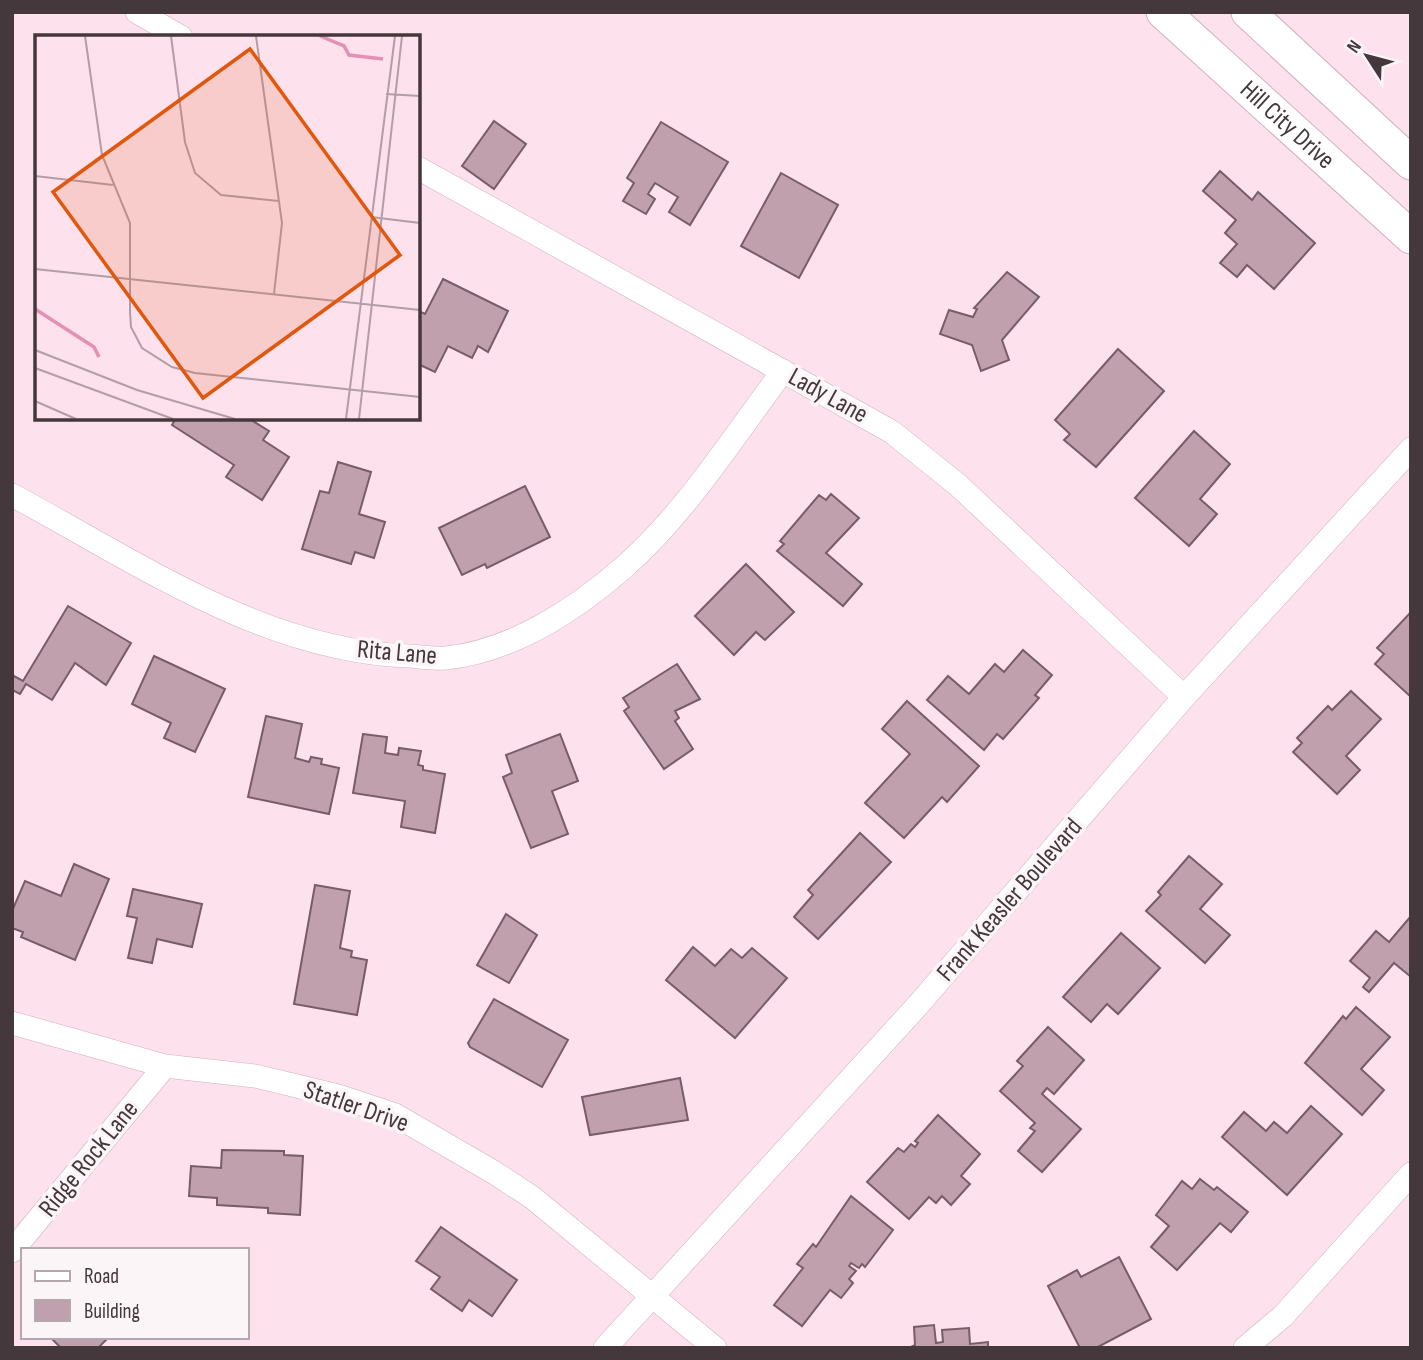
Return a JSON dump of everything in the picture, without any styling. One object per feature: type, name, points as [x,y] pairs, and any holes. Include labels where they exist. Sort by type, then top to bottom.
[{"type":"street","points":[[137,12],[177,35]]},
{"type":"street","name":"Hill City Drive","points":[[1163,12],[1411,237]]},
{"type":"street","points":[[1248,12],[1411,163]]},
{"type":"street","name":"Lady Lane","points":[[420,170],[892,432],[958,485],[1184,697]]},
{"type":"street","name":"Rita Lane","points":[[12,495],[209,601],[268,627],[322,645],[379,655],[447,658],[508,642],[563,613],[624,567],[683,503],[783,371]]},
{"type":"street","name":"Frank Keasler Boulevard","points":[[605,1348],[918,1005],[1184,697],[1411,450]]},
{"type":"street","name":"Statler Drive","points":[[12,1023],[165,1066],[255,1076],[338,1096],[395,1115],[495,1172],[533,1198],[715,1348]]},
{"type":"street","name":"Ridge Rock Lane","points":[[12,1251],[165,1066]]},
{"type":"street","points":[[1245,1348],[1283,1316],[1411,1174]]},
{"type":"building","points":[[494,121],[526,144],[494,189],[462,166]]},
{"type":"building","points":[[661,122],[728,162],[690,225],[669,212],[678,197],[655,183],[648,194],[655,199],[646,214],[623,201],[634,183],[627,178]]},
{"type":"building","points":[[1220,171],[1252,200],[1258,192],[1315,243],[1274,289],[1247,265],[1237,277],[1220,263],[1237,244],[1225,233],[1236,220],[1203,191]]},
{"type":"building","points":[[781,173],[838,205],[799,278],[741,246]]},
{"type":"building","points":[[1007,272],[1039,297],[1002,340],[1009,360],[981,371],[972,345],[940,334],[949,310],[973,317],[977,309],[974,308]]},
{"type":"building","points":[[443,279],[508,311],[488,352],[478,346],[472,358],[448,346],[435,372],[420,365],[420,314],[425,314]]},
{"type":"building","points":[[1118,349],[1164,391],[1096,467],[1064,440],[1070,434],[1055,420]]},
{"type":"building","points":[[175,420],[251,420],[269,431],[263,440],[289,457],[262,500],[226,477],[234,465],[172,425]]},
{"type":"building","points":[[1194,431],[1230,464],[1200,499],[1217,514],[1189,546],[1135,498]]},
{"type":"building","points":[[338,462],[371,472],[359,514],[385,522],[374,558],[355,552],[351,564],[302,549],[320,491],[329,493]]},
{"type":"building","points":[[525,486],[550,537],[487,568],[485,564],[462,575],[439,528]]},
{"type":"building","points":[[831,494],[859,518],[826,553],[862,584],[843,606],[777,551],[784,544],[780,541],[819,495],[826,500]]},
{"type":"building","points":[[746,564],[794,612],[765,640],[756,632],[734,655],[695,616]]},
{"type":"building","points":[[68,606],[131,643],[106,685],[75,663],[52,700],[26,684],[20,694],[12,690],[12,675],[23,681]]},
{"type":"building","points":[[1411,612],[1411,697],[1375,664],[1384,654],[1377,648]]},
{"type":"building","points":[[1023,650],[1052,675],[1035,695],[1039,698],[1003,739],[997,734],[984,750],[927,700],[948,676],[969,694],[995,664],[1004,672]]},
{"type":"building","points":[[154,656],[225,689],[195,752],[164,738],[171,723],[132,704]]},
{"type":"building","points":[[677,664],[700,699],[675,711],[679,718],[675,721],[693,749],[664,769],[624,711],[629,707],[623,698]]},
{"type":"building","points":[[1351,691],[1381,719],[1346,756],[1360,770],[1337,794],[1293,752],[1302,743],[1297,738],[1328,706],[1332,710]]},
{"type":"building","points":[[907,701],[979,766],[947,802],[942,797],[904,838],[865,803],[910,754],[882,729]]},
{"type":"building","points":[[266,716],[302,724],[295,758],[309,762],[311,757],[322,759],[321,764],[339,768],[329,814],[248,797]]},
{"type":"building","points":[[363,734],[387,737],[385,753],[398,755],[399,748],[421,751],[418,765],[423,766],[423,770],[445,774],[435,833],[401,827],[405,801],[353,793]]},
{"type":"building","points":[[560,734],[578,781],[552,791],[568,834],[531,848],[503,777],[512,773],[506,755]]},
{"type":"building","points":[[860,833],[891,862],[818,939],[794,917],[813,895],[808,890]]},
{"type":"building","points":[[1189,856],[1222,884],[1200,909],[1230,935],[1205,963],[1146,911],[1161,895],[1158,892]]},
{"type":"building","points":[[74,864],[109,879],[75,960],[21,937],[23,932],[12,928],[12,911],[25,881],[61,896]]},
{"type":"building","points":[[315,885],[350,891],[340,948],[352,951],[351,957],[367,960],[357,1015],[294,1004]]},
{"type":"building","points":[[133,889],[202,904],[192,947],[157,939],[152,963],[128,958],[137,918],[127,916]]},
{"type":"building","points":[[506,914],[537,935],[509,983],[477,965]]},
{"type":"building","points":[[1411,916],[1411,977],[1394,963],[1369,992],[1363,987],[1370,978],[1350,961],[1376,931],[1389,942]]},
{"type":"building","points":[[1121,933],[1160,968],[1118,1014],[1107,1004],[1091,1022],[1063,997]]},
{"type":"building","points":[[693,947],[715,966],[731,949],[742,958],[752,948],[787,978],[735,1038],[666,980]]},
{"type":"building","points":[[494,999],[568,1040],[542,1087],[470,1047],[468,1043]]},
{"type":"building","points":[[1356,1007],[1390,1037],[1361,1069],[1384,1090],[1362,1115],[1305,1063],[1343,1016],[1346,1019]]},
{"type":"building","points":[[1048,1027],[1084,1060],[1054,1094],[1047,1088],[1042,1094],[1081,1129],[1042,1172],[1018,1151],[1035,1131],[1030,1128],[1035,1123],[1000,1091],[1023,1066],[1017,1061]]},
{"type":"building","points":[[680,1078],[688,1120],[590,1135],[582,1097]]},
{"type":"building","points":[[1311,1106],[1342,1134],[1287,1195],[1222,1137],[1244,1112],[1266,1131],[1274,1122],[1287,1133]]},
{"type":"building","points":[[938,1115],[980,1154],[961,1176],[970,1184],[951,1205],[942,1196],[936,1203],[929,1197],[909,1219],[867,1182],[898,1148],[904,1152],[911,1144],[915,1147],[918,1143],[915,1141]]},
{"type":"building","points":[[222,1150],[284,1151],[284,1155],[303,1156],[300,1215],[268,1213],[268,1208],[217,1205],[217,1198],[189,1196],[191,1166],[221,1168]]},
{"type":"building","points":[[1200,1179],[1214,1190],[1217,1187],[1248,1212],[1231,1232],[1220,1223],[1177,1270],[1151,1247],[1169,1226],[1156,1215],[1182,1181],[1192,1189]]},
{"type":"building","points":[[851,1196],[893,1230],[865,1267],[862,1264],[859,1268],[851,1263],[849,1266],[856,1271],[849,1279],[853,1283],[841,1298],[830,1290],[802,1326],[774,1305],[803,1268],[797,1264],[813,1244],[816,1247]]},
{"type":"building","points":[[441,1227],[517,1280],[492,1316],[469,1300],[462,1311],[431,1289],[440,1277],[416,1261]]},
{"type":"building","points":[[1119,1257],[1151,1319],[1096,1348],[1080,1348],[1048,1286],[1077,1270],[1081,1277]]},
{"type":"building","points":[[934,1325],[936,1343],[943,1342],[942,1330],[969,1328],[970,1344],[988,1342],[988,1348],[909,1348],[915,1345],[914,1327]]},
{"type":"building","points":[[107,1339],[98,1348],[61,1348],[53,1340]]}]
